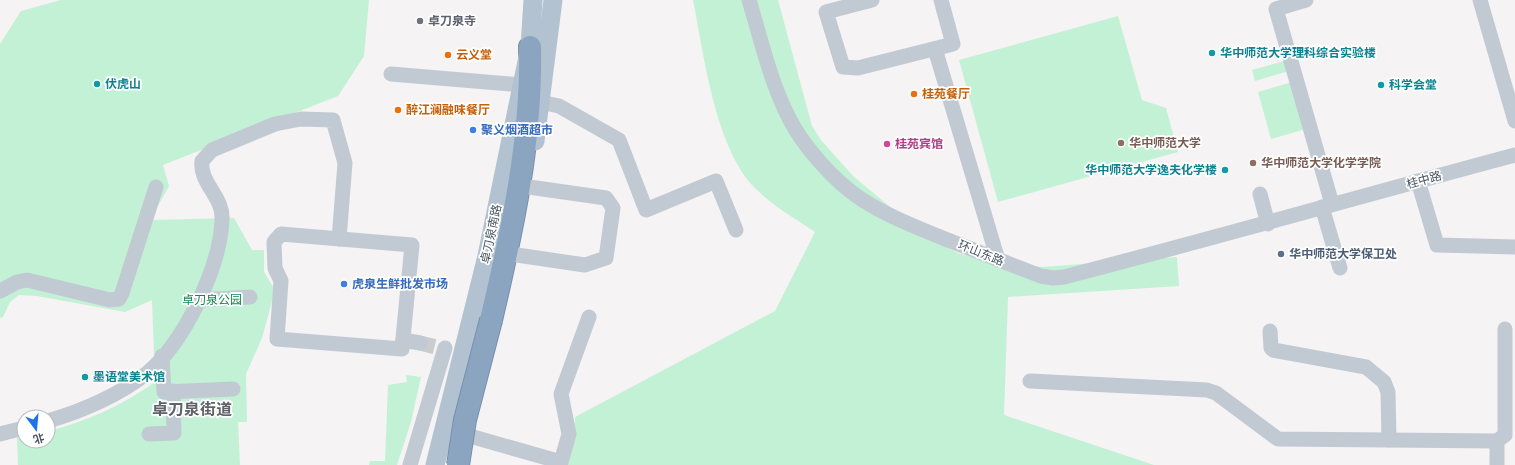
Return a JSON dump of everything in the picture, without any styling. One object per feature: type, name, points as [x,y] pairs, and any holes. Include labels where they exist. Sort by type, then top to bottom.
[{"type":"highway","points":[[462,464],[466,420],[491,320],[510,232],[531,87],[530,47]]},
{"type":"main road","name":"卓刀泉南路","points":[[435,465],[448,349],[486,256],[530,47],[533,0]]},
{"type":"main road","points":[[462,464],[498,335],[516,255],[529,187],[553,0]]},
{"type":"street","name":"环山东路","points":[[749,0],[779,98],[789,119],[822,163],[849,189],[878,209],[906,223],[1041,276],[1052,278],[1064,277],[1268,224],[1327,205]]},
{"type":"street","points":[[872,0],[826,12],[843,67],[858,68],[953,44],[941,0]]},
{"type":"street","points":[[1306,0],[1276,9],[1327,205],[1340,268]]},
{"type":"street","points":[[1480,0],[1515,121]]},
{"type":"street","points":[[935,49],[998,260]]},
{"type":"street","points":[[390,74],[522,85]]},
{"type":"street","points":[[540,102],[559,106],[619,140],[646,210],[716,181],[736,230]]},
{"type":"street","points":[[56,418],[85,408],[117,392],[146,373],[162,356],[184,326],[199,300],[211,270],[223,217],[218,199],[202,171],[202,161],[212,150],[275,124],[301,119],[333,120],[345,163],[339,239]]},
{"type":"street","name":"桂中路","points":[[1327,205],[1515,155]]},
{"type":"street","points":[[1418,181],[1437,245],[1515,247]]},
{"type":"street","points":[[0,291],[17,282],[27,280],[110,300],[119,299],[156,187]]},
{"type":"street","points":[[516,255],[585,265],[606,258],[613,208],[606,198],[529,187]]},
{"type":"street","points":[[1260,194],[1268,224]]},
{"type":"street","points":[[281,234],[339,239],[412,245],[402,348],[277,339],[281,281],[275,268],[274,242],[281,234]]},
{"type":"street","points":[[199,300],[250,297]]},
{"type":"street","points":[[470,436],[561,462],[569,434],[561,394],[589,317]]},
{"type":"street","points":[[1497,465],[1506,437],[1504,329]]},
{"type":"street","points":[[1270,331],[1271,348],[1273,350],[1366,368],[1380,377],[1388,392],[1389,440]]},
{"type":"street","points":[[403,340],[420,343]]},
{"type":"street","points":[[410,465],[448,349]]},
{"type":"street","points":[[162,356],[164,392],[233,389]]},
{"type":"street","points":[[1030,381],[1207,390],[1216,393],[1278,439],[1389,440],[1506,437]]},
{"type":"street","points":[[149,434],[174,433],[173,391]]},
{"type":"street","points":[[0,434],[16,430]]},
{"type":"green space","name":"卓刀泉公园","points":[[61,0],[369,0],[364,56],[338,96],[163,165],[169,186],[150,220],[234,218],[252,250],[264,250],[264,272],[275,290],[262,338],[246,374],[247,422],[238,422],[240,465],[18,465],[17,449],[56,449],[56,429],[104,412],[155,382],[152,300],[125,312],[37,296],[19,295],[10,302],[3,317],[0,318],[0,44],[21,11]]},
{"type":"green space","points":[[693,0],[778,0],[812,126],[821,140],[853,176],[926,237],[958,253],[981,260],[1042,267],[1177,257],[1179,286],[1008,297],[1004,415],[1154,465],[565,465],[575,436],[575,417],[775,311],[815,232],[777,207],[756,189],[742,172],[730,150],[713,100]]},
{"type":"green space","points":[[1118,16],[1142,100],[1166,108],[1178,152],[998,202],[959,60]]},
{"type":"green space","points":[[1285,61],[1289,71],[1255,81],[1252,70]]},
{"type":"green space","points":[[1292,82],[1306,129],[1271,139],[1258,92]]},
{"type":"green space","points":[[406,375],[421,377],[411,422],[397,465],[369,465],[370,461],[385,461],[388,385],[407,382]]},
{"type":"tunnel","points":[[420,343],[436,347]]},
{"type":"place","name":"卓刀泉寺","points":[[420,21]]},
{"type":"place","name":"华中师范大学理科综合实验楼","points":[[1212,53]]},
{"type":"place","name":"云义堂","points":[[448,55]]},
{"type":"place","name":"伏虎山","points":[[97,84]]},
{"type":"place","name":"科学会堂","points":[[1381,85]]},
{"type":"place","name":"桂苑餐厅","points":[[914,94]]},
{"type":"place","name":"醉江澜融味餐厅","points":[[398,110]]},
{"type":"place","name":"聚义烟酒超市","points":[[473,130]]},
{"type":"place","name":"华中师范大学","points":[[1121,143]]},
{"type":"place","name":"桂苑宾馆","points":[[887,144]]},
{"type":"place","name":"华中师范大学化学学院","points":[[1253,163]]},
{"type":"place","name":"华中师范大学逸夫化学楼","points":[[1225,170]]},
{"type":"place","name":"华中师范大学保卫处","points":[[1281,254]]},
{"type":"place","name":"虎泉生鲜批发市场","points":[[344,284]]},
{"type":"place","name":"墨语堂美术馆","points":[[85,377]]},
{"type":"district","name":"卓刀泉街道","points":[[192,409]]}]
